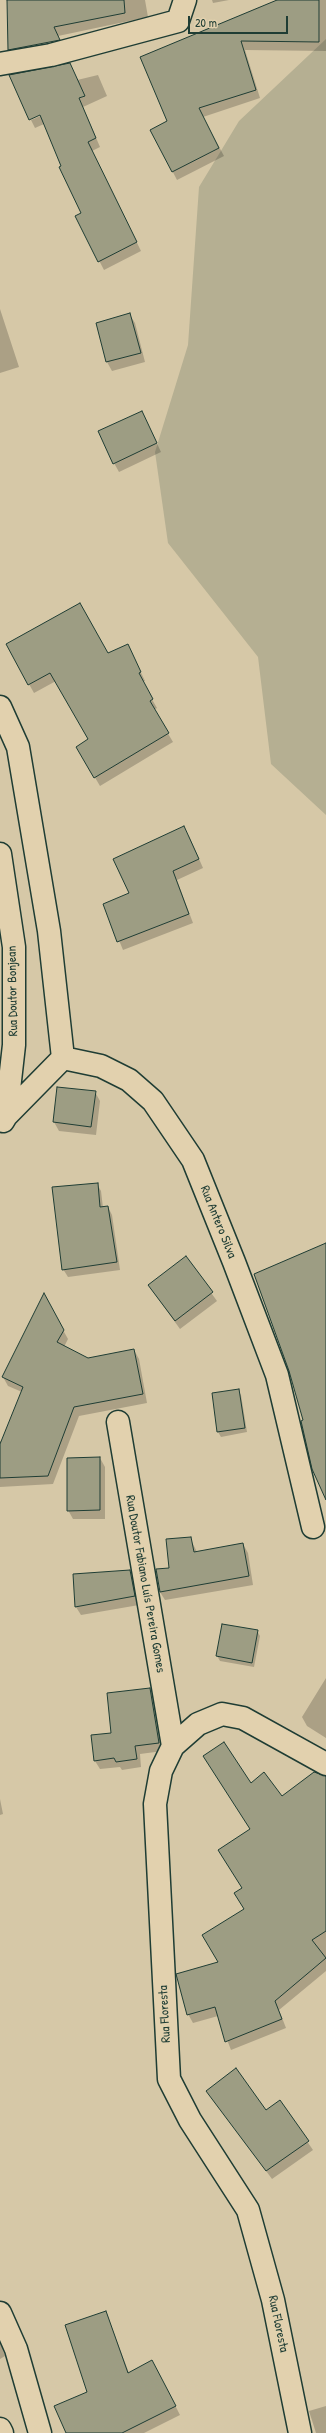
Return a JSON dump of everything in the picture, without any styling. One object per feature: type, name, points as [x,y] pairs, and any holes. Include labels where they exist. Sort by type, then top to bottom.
[{"type":"street","points":[[0,64],[51,55],[178,21],[185,0]]},
{"type":"street","points":[[0,708],[18,747],[50,931],[63,1058],[3,1122]]},
{"type":"street","name":"Rua Doutor Bonjean","points":[[0,854],[14,947],[14,1045],[3,1122]]},
{"type":"street","name":"Rua Antero Silva","points":[[63,1058],[101,1066],[129,1080],[153,1101],[193,1160],[213,1205],[277,1374],[313,1527]]},
{"type":"street","name":"Rua Doutor Fabiano Luís Pereira Gomes","points":[[118,1422],[173,1746]]},
{"type":"street","name":"Rua Floresta","points":[[300,2433],[273,2300],[248,2210],[190,2120],[169,2079],[155,1804],[160,1771],[173,1746],[198,1724],[222,1714],[243,1718],[326,1764]]},
{"type":"street","points":[[0,2312],[16,2349],[40,2433]]},
{"type":"street","points":[[0,2429],[2,2433]]},
{"type":"shaded area","points":[[326,39],[326,815],[271,764],[258,657],[168,543],[155,452],[188,345],[199,187],[239,121]]},
{"type":"building","points":[[7,0],[124,0],[125,13],[54,27],[60,40],[8,50]]},
{"type":"building","points":[[277,0],[319,0],[319,42],[241,41],[256,90],[199,108],[219,148],[172,172],[150,130],[167,121],[140,57]]},
{"type":"building","points":[[70,63],[85,96],[79,98],[96,138],[88,142],[137,242],[98,262],[75,216],[81,213],[59,167],[61,166],[40,115],[29,120],[9,75]]},
{"type":"building","points":[[130,313],[141,353],[106,362],[96,323]]},
{"type":"building","points":[[142,411],[157,443],[113,464],[98,431]]},
{"type":"building","points":[[80,603],[108,653],[128,644],[141,672],[139,673],[153,699],[150,701],[169,733],[94,778],[76,747],[88,739],[50,673],[28,685],[6,644]]},
{"type":"building","points":[[184,826],[199,859],[173,871],[189,914],[117,942],[103,904],[129,893],[113,859]]},
{"type":"building","points":[[57,1087],[96,1091],[91,1127],[53,1122]]},
{"type":"building","points":[[98,1183],[100,1207],[108,1206],[117,1262],[62,1270],[52,1187]]},
{"type":"building","points":[[326,1243],[326,1500],[312,1469],[301,1421],[303,1420],[289,1371],[254,1274]]},
{"type":"building","points":[[186,1256],[213,1292],[175,1321],[148,1285]]},
{"type":"building","points":[[44,1293],[64,1330],[57,1342],[88,1358],[134,1349],[143,1394],[74,1407],[48,1476],[0,1478],[0,1444],[23,1387],[2,1377]]},
{"type":"building","points":[[239,1389],[245,1428],[217,1432],[212,1393]]},
{"type":"building","points":[[100,1457],[100,1510],[67,1511],[67,1458]]},
{"type":"building","points":[[191,1537],[194,1552],[243,1543],[249,1576],[160,1592],[156,1569],[169,1568],[166,1539]]},
{"type":"building","points":[[130,1570],[135,1596],[75,1607],[73,1574]]},
{"type":"building","points":[[222,1624],[258,1630],[252,1663],[216,1656]]},
{"type":"building","points":[[150,1688],[159,1743],[135,1746],[137,1759],[116,1762],[114,1758],[94,1761],[91,1735],[111,1733],[107,1693]]},
{"type":"building","points":[[224,1742],[251,1783],[264,1772],[282,1796],[314,1772],[326,1776],[326,1931],[312,1940],[326,1958],[275,2001],[282,2019],[225,2042],[215,2007],[187,2015],[176,1974],[218,1962],[202,1935],[244,1909],[234,1893],[242,1888],[218,1850],[250,1829],[203,1756]]},
{"type":"building","points":[[236,2068],[266,2110],[280,2100],[309,2141],[266,2171],[206,2091]]},
{"type":"building","points":[[106,2311],[128,2373],[152,2360],[176,2406],[122,2433],[66,2433],[54,2406],[87,2392],[65,2325]]}]
